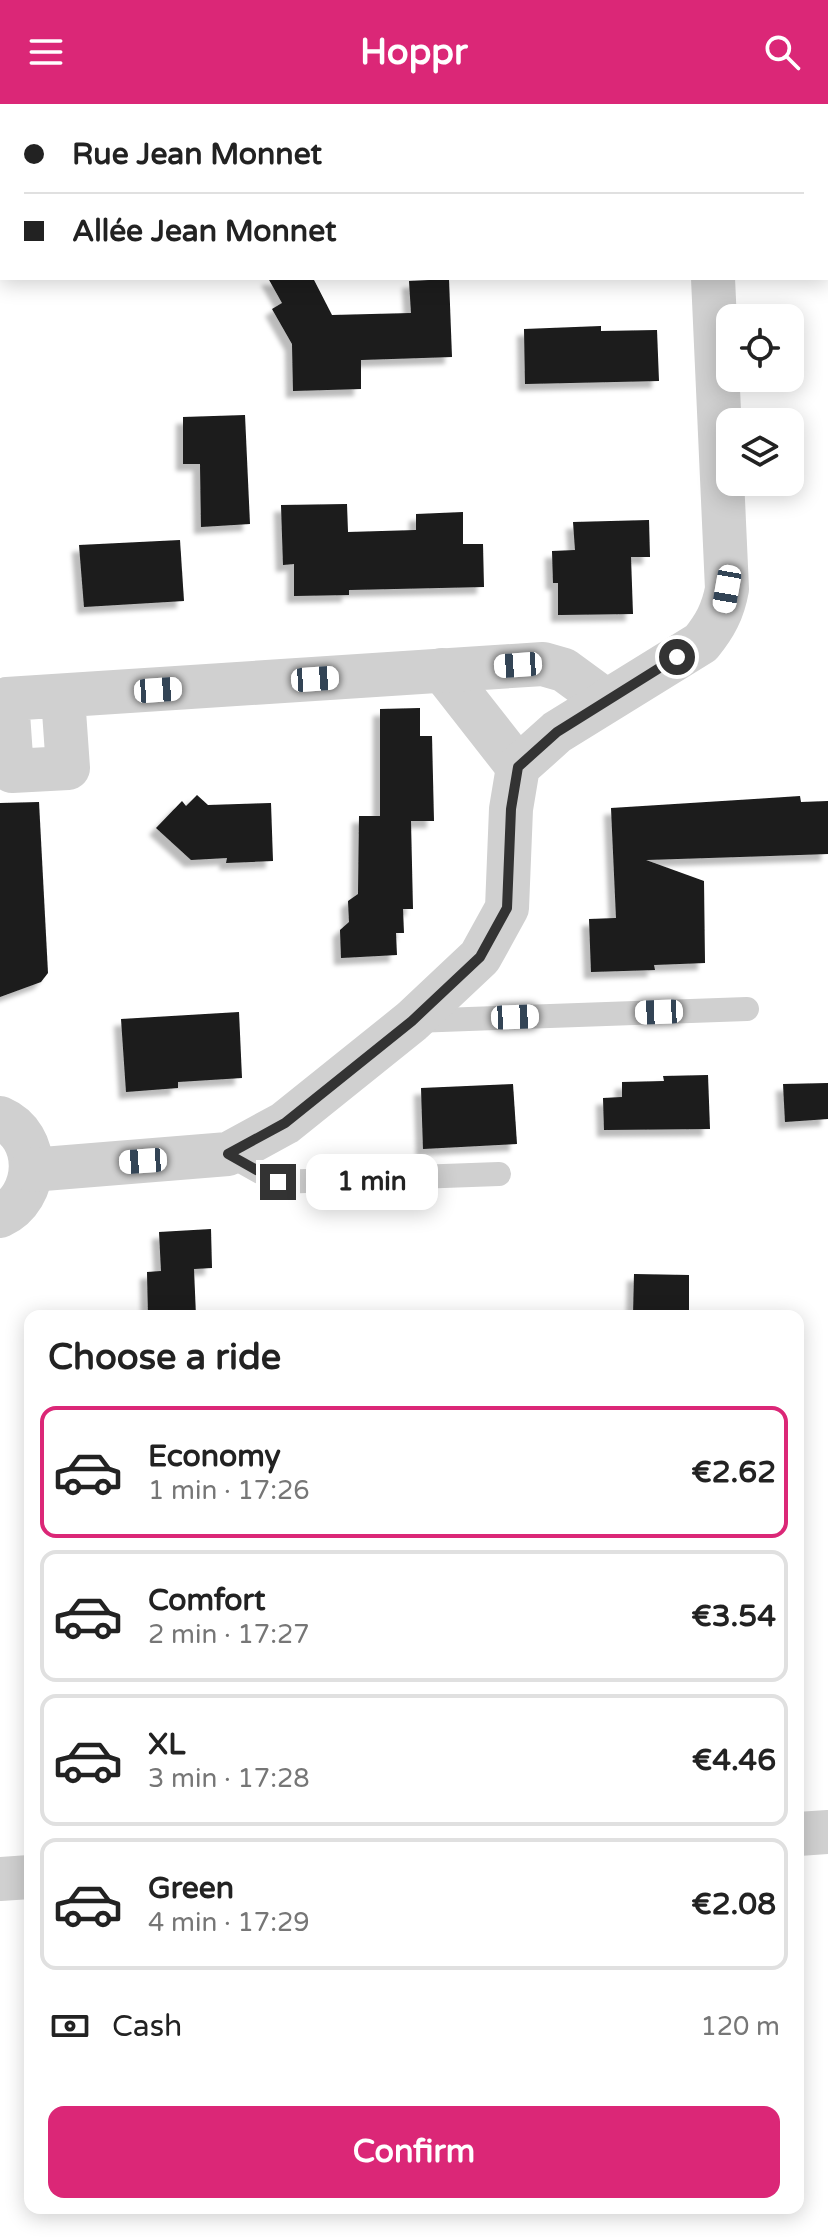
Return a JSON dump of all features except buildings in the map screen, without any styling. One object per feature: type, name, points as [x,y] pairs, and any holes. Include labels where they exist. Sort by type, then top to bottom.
[{"type":"street","points":[[31,1170],[228,1154],[285,1123],[412,1021],[480,957],[507,908],[511,809],[518,767],[557,732],[701,643],[715,626],[724,607],[727,589],[713,280]]},
{"type":"street","points":[[63,697],[543,664],[564,670],[605,700]]},
{"type":"street","points":[[442,670],[518,767]]},
{"type":"street","points":[[0,1118],[19,1131],[32,1163],[30,1182],[21,1199],[9,1212],[0,1216]]},
{"type":"street","points":[[804,1834],[828,1832]]},
{"type":"street","points":[[0,1879],[24,1877]]},
{"type":"lane","points":[[412,1021],[747,1009]]},
{"type":"lane","points":[[228,1154],[278,1182],[499,1174]]},
{"type":"route","points":[[278,1182],[228,1154],[285,1123],[412,1021],[480,957],[507,908],[511,809],[518,767],[557,732],[677,657]]}]
